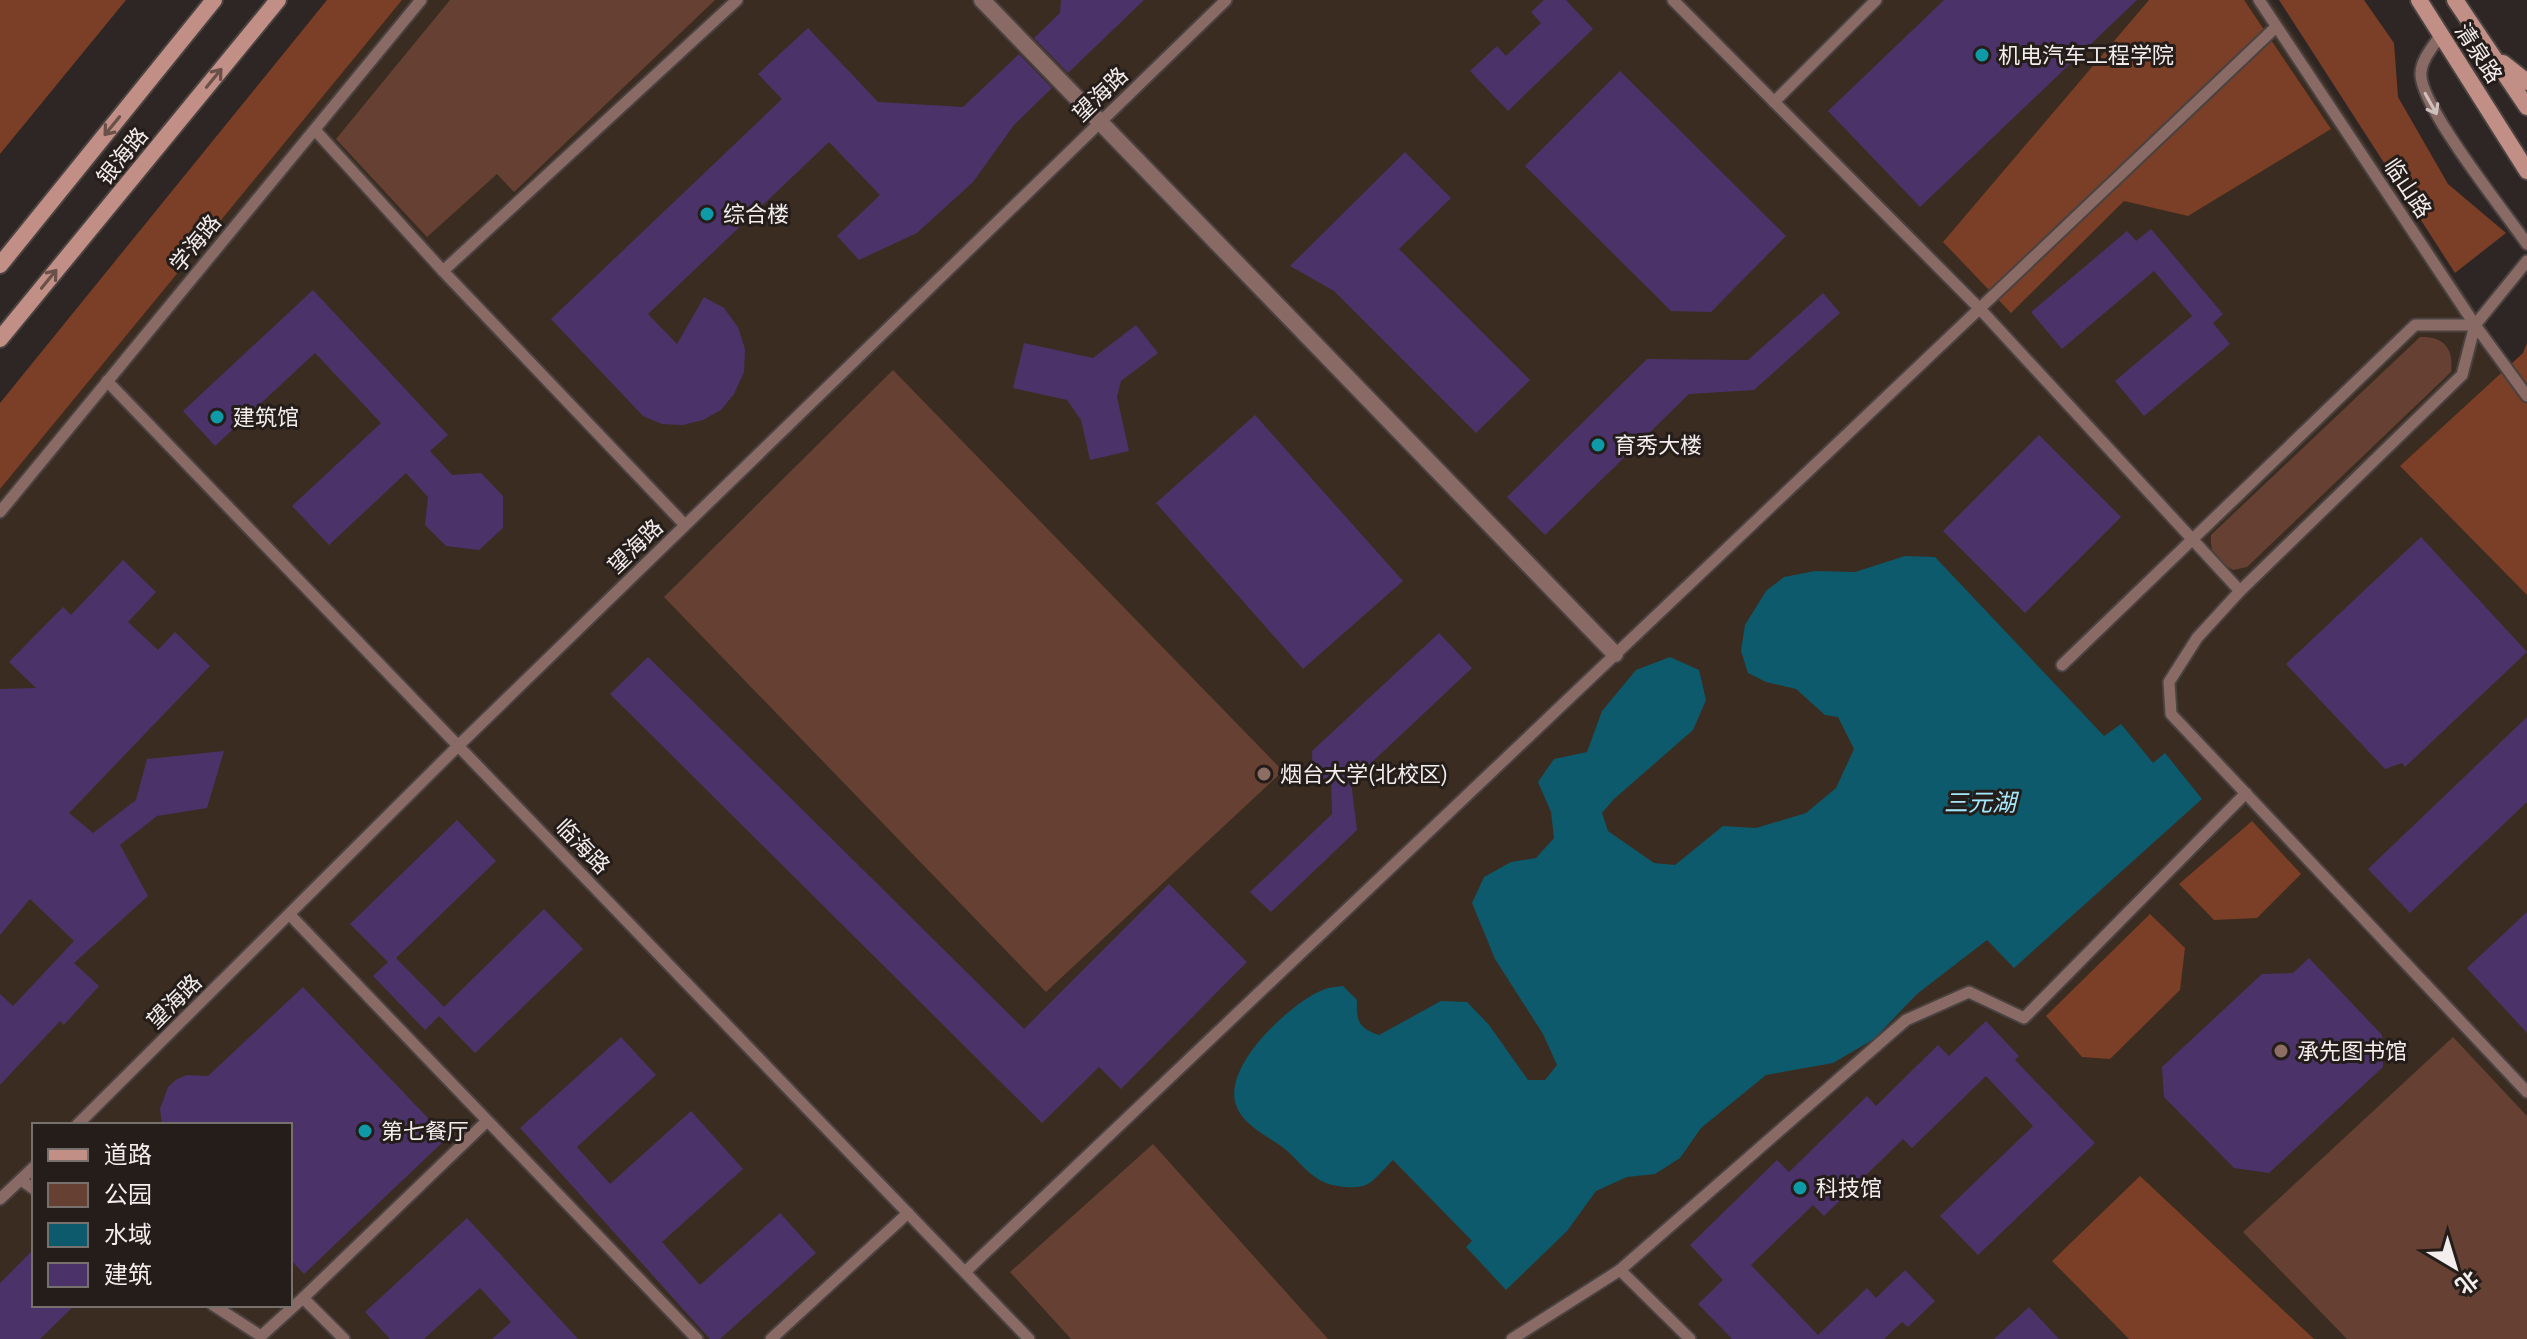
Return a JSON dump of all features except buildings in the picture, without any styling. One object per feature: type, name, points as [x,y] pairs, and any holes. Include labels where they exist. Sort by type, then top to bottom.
[{"type":"main road","name":"银海路","points":[[0,265],[214,0]]},
{"type":"main road","name":"银海路","points":[[0,339],[278,0]]},
{"type":"main road","name":"清泉路","points":[[2419,0],[2527,171]]},
{"type":"main road","name":"清泉路","points":[[2455,0],[2527,107]]},
{"type":"main road","points":[[2491,53],[2527,82]]},
{"type":"street","points":[[982,0],[1615,654]]},
{"type":"lane","name":"学海路","points":[[0,512],[421,0]]},
{"type":"lane","points":[[443,271],[737,0]]},
{"type":"lane","name":"望海路","points":[[79,1123],[459,745],[1226,0]]},
{"type":"lane","points":[[1673,0],[1980,309],[2240,591]]},
{"type":"lane","points":[[1774,102],[1876,0]]},
{"type":"lane","name":"临山路","points":[[2259,0],[2475,325],[2527,396]]},
{"type":"lane","points":[[965,1272],[2276,27]]},
{"type":"lane","points":[[2441,34],[2425,59],[2421,86],[2443,125],[2527,244]]},
{"type":"lane","points":[[315,130],[443,271],[685,525]]},
{"type":"lane","points":[[2527,261],[2475,325],[2462,375],[2240,591],[2197,638],[2169,682],[2171,714],[2527,1092]]},
{"type":"lane","points":[[2062,665],[2415,325],[2475,325]]},
{"type":"lane","name":"临海路","points":[[107,381],[1029,1339]]},
{"type":"lane","points":[[1512,1339],[1620,1270],[1906,1020],[1969,992],[2024,1018],[2246,793]]},
{"type":"lane","points":[[290,915],[697,1339]]},
{"type":"lane","points":[[216,1307],[261,1336],[487,1121]]},
{"type":"lane","points":[[0,1199],[32,1169]]},
{"type":"lane","points":[[21,1180],[32,1188]]},
{"type":"lane","points":[[771,1339],[908,1213]]},
{"type":"lane","points":[[1620,1270],[1690,1339]]},
{"type":"lane","points":[[303,1298],[344,1339]]},
{"type":"shaded area","points":[[0,0],[126,0],[0,154]]},
{"type":"shaded area","points":[[327,0],[402,0],[0,489],[0,403]]},
{"type":"shaded area","name":"烟台大学(北校区)","points":[[342,0],[2272,0],[2527,389],[2527,1339],[0,1339],[0,424]]},
{"type":"shaded area","points":[[2149,0],[2244,0],[2331,129],[2188,216],[2124,201],[2011,313],[1943,242]]},
{"type":"shaded area","points":[[2279,0],[2364,0],[2394,43],[2398,97],[2448,184],[2506,233],[2455,273]]},
{"type":"shaded area","points":[[2527,343],[2527,595],[2400,466],[2523,353]]},
{"type":"shaded area","points":[[2252,821],[2301,874],[2257,918],[2214,920],[2179,884]]},
{"type":"shaded area","points":[[2150,914],[2185,948],[2180,990],[2110,1059],[2082,1057],[2046,1016]]},
{"type":"shaded area","points":[[2140,1176],[2314,1339],[2129,1339],[2052,1261]]},
{"type":"green space","points":[[450,0],[715,0],[514,192],[497,174],[427,237],[336,139]]},
{"type":"green space","points":[[2420,337],[2435,339],[2446,346],[2451,357],[2451,372],[2247,567],[2233,570],[2218,560],[2213,552],[2211,535]]},
{"type":"green space","points":[[893,370],[1283,771],[1046,992],[664,597]]},
{"type":"green space","points":[[2453,1037],[2527,1116],[2527,1339],[2347,1339],[2243,1232]]},
{"type":"green space","points":[[1153,1144],[1328,1339],[1071,1339],[1010,1272]]},
{"type":"water","name":"三元湖","points":[[1905,556],[1935,557],[2104,736],[2121,724],[2153,763],[2165,753],[2202,799],[2014,968],[1987,940],[1917,994],[1874,1039],[1833,1063],[1766,1075],[1701,1128],[1680,1158],[1655,1174],[1627,1177],[1596,1191],[1567,1231],[1506,1290],[1466,1247],[1472,1241],[1393,1160],[1366,1185],[1333,1185],[1311,1174],[1286,1150],[1245,1119],[1236,1105],[1234,1089],[1249,1054],[1295,1007],[1311,996],[1334,987],[1343,986],[1357,1000],[1360,1023],[1379,1035],[1441,1001],[1467,1002],[1489,1025],[1528,1080],[1545,1080],[1557,1065],[1543,1034],[1495,959],[1472,903],[1484,877],[1511,862],[1536,858],[1554,838],[1551,812],[1538,782],[1554,759],[1587,752],[1602,711],[1636,670],[1670,657],[1699,670],[1706,700],[1693,730],[1602,813],[1608,831],[1654,863],[1675,865],[1723,826],[1756,828],[1806,813],[1836,788],[1854,749],[1838,717],[1825,715],[1796,689],[1766,682],[1748,673],[1741,651],[1745,625],[1766,591],[1784,577],[1815,571],[1855,572]]},
{"type":"place","name":"机电汽车工程学院","points":[[1982,55]]},
{"type":"place","name":"综合楼","points":[[707,214]]},
{"type":"place","name":"建筑馆","points":[[217,417]]},
{"type":"place","name":"育秀大楼","points":[[1598,445]]},
{"type":"place","name":"烟台大学(北校区)","points":[[1264,774]]},
{"type":"place","name":"承先图书馆","points":[[2281,1051]]},
{"type":"place","name":"第七餐厅","points":[[365,1131]]},
{"type":"place","name":"科技馆","points":[[1800,1188]]}]
